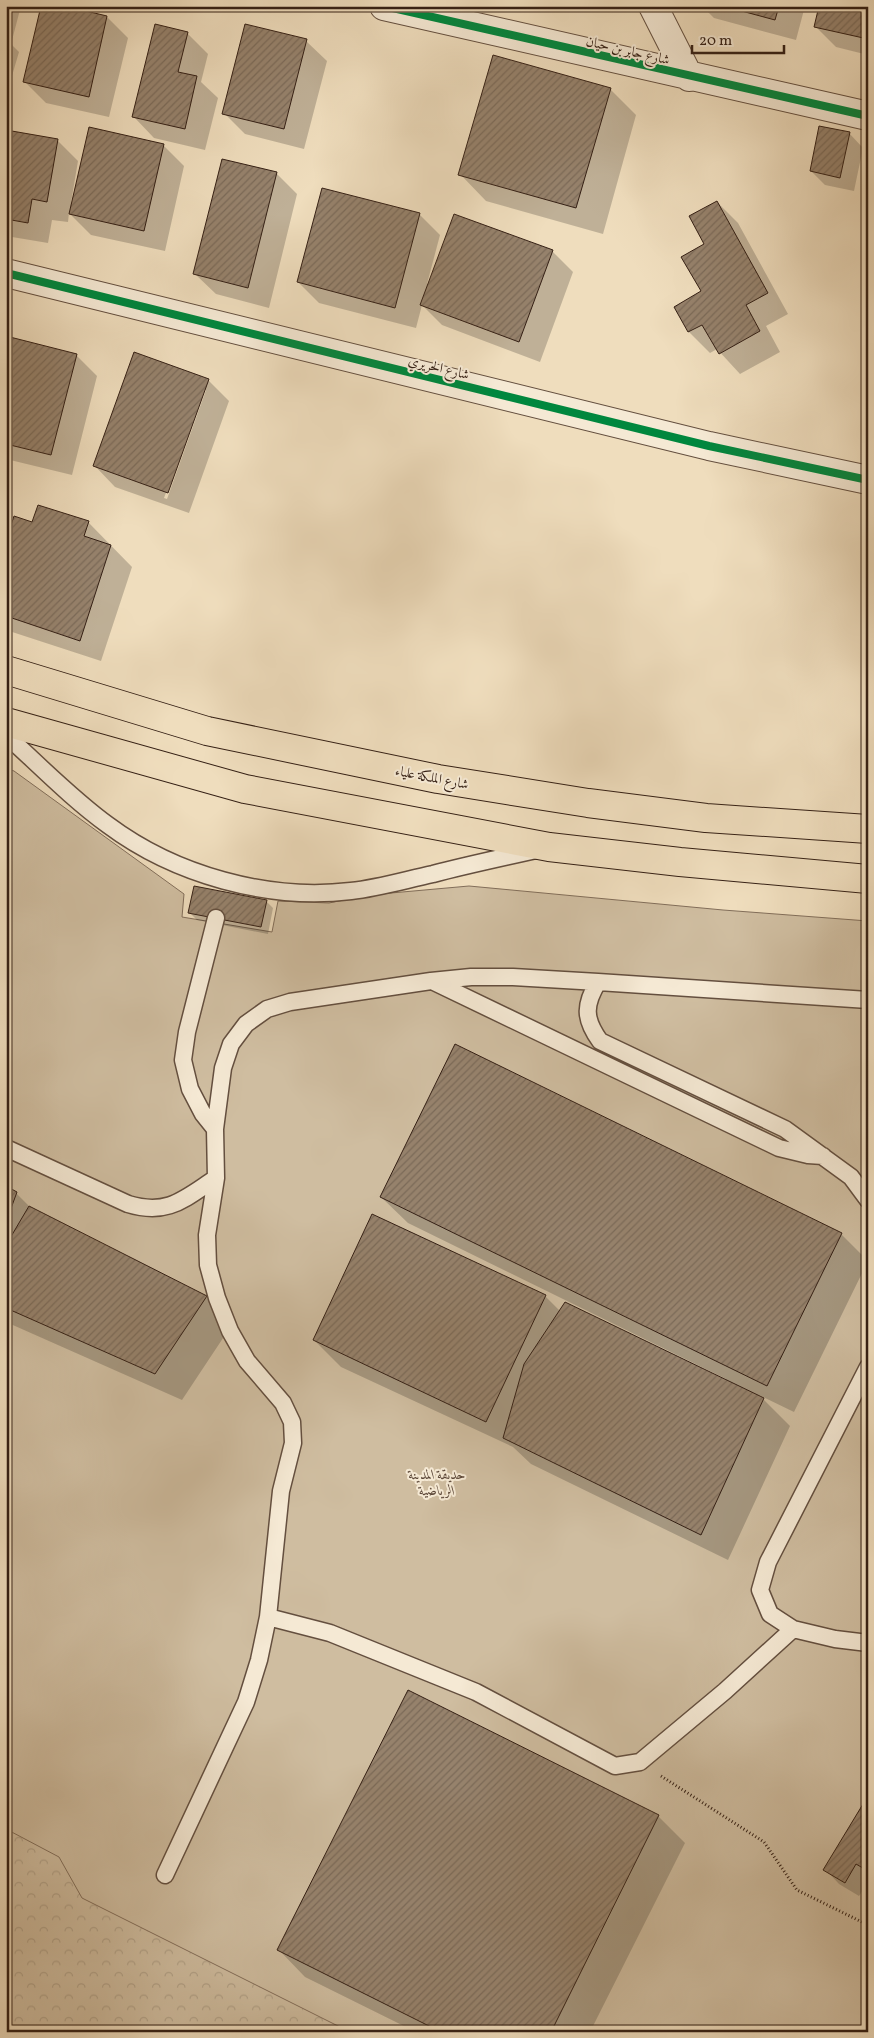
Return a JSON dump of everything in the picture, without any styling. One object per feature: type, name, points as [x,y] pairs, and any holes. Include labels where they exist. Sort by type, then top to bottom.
[{"type":"main road","name":"شارع الملكة علياء","points":[[6,670],[207,731],[438,779],[588,803],[706,818],[868,829]]},
{"type":"main road","points":[[6,722],[245,789],[549,847],[680,862],[868,879]]},
{"type":"street","name":"شارع جابر بن حيان","points":[[384,6],[689,77],[868,116]]},
{"type":"street","points":[[653,6],[689,77]]},
{"type":"street","name":"شارع الحريري","points":[[6,273],[708,446],[868,480]]},
{"type":"lane","points":[[6,735],[74,798],[108,826],[153,852],[224,886],[308,893],[350,891],[391,885],[549,847]]},
{"type":"lane","points":[[215,1129],[203,1114],[190,1088],[183,1060],[187,1032],[216,918]]},
{"type":"lane","points":[[165,1875],[246,1702],[259,1660],[268,1617],[281,1491],[293,1443],[292,1422],[283,1403],[247,1361],[230,1331],[217,1298],[208,1265],[207,1235],[216,1178],[215,1129],[224,1068],[231,1044],[246,1024],[267,1009],[290,1002],[431,981],[471,977],[513,977],[868,1000]]},
{"type":"lane","points":[[431,981],[780,1148],[808,1156],[823,1156]]},
{"type":"lane","points":[[598,982],[589,996],[587,1012],[591,1028],[600,1041],[785,1129],[850,1177],[868,1200]]},
{"type":"lane","points":[[6,1148],[128,1204],[142,1208],[157,1209],[171,1206],[216,1178]]},
{"type":"lane","points":[[868,1367],[768,1562],[760,1590],[770,1614],[793,1629],[835,1639],[868,1644]]},
{"type":"lane","points":[[268,1617],[330,1633],[476,1692],[616,1766],[640,1762],[725,1691],[793,1629]]},
{"type":"path","points":[[640,1762],[764,1842],[797,1890],[868,1925]]},
{"type":"green space","name":"حديقة المدينة الرياضية","points":[[6,768],[14,771],[184,894],[182,917],[272,932],[278,901],[329,903],[369,895],[469,886],[723,910],[868,921],[868,2032],[6,2032]]},
{"type":"green space","points":[[6,1829],[59,1857],[82,1898],[350,2032],[6,2032]]},
{"type":"building","points":[[41,6],[65,6],[107,16],[89,97],[23,82]]},
{"type":"building","points":[[723,6],[779,6],[775,20]]},
{"type":"building","points":[[819,6],[868,6],[868,39],[814,27]]},
{"type":"building","points":[[155,24],[188,32],[178,72],[197,76],[185,129],[132,117]]},
{"type":"building","points":[[245,24],[307,39],[284,129],[222,114]]},
{"type":"building","points":[[493,55],[611,88],[576,208],[458,175]]},
{"type":"building","points":[[819,126],[850,132],[840,178],[810,171]]},
{"type":"building","points":[[89,127],[164,144],[144,231],[69,214]]},
{"type":"building","points":[[6,130],[58,139],[47,202],[32,199],[28,223],[6,219]]},
{"type":"building","points":[[222,159],[277,172],[248,288],[193,274]]},
{"type":"building","points":[[322,188],[420,213],[395,308],[297,282]]},
{"type":"building","points":[[717,201],[768,293],[746,305],[760,331],[719,354],[702,325],[688,332],[674,307],[701,291],[681,257],[704,244],[689,216]]},
{"type":"building","points":[[454,214],[553,250],[519,342],[420,305]]},
{"type":"building","points":[[6,336],[77,354],[51,455],[6,444]]},
{"type":"building","points":[[134,352],[209,379],[168,493],[93,466]]},
{"type":"building","points":[[38,505],[89,521],[84,536],[111,545],[80,641],[6,616],[6,540],[14,516],[32,522]]},
{"type":"building","points":[[194,886],[267,900],[261,927],[188,913]]},
{"type":"building","points":[[455,1044],[842,1233],[767,1386],[380,1197]]},
{"type":"building","points":[[6,1186],[17,1192],[6,1222]]},
{"type":"building","points":[[29,1206],[207,1296],[155,1374],[6,1308],[6,1245]]},
{"type":"building","points":[[372,1214],[546,1295],[486,1422],[313,1340]]},
{"type":"building","points":[[565,1302],[764,1398],[701,1535],[503,1438],[524,1364]]},
{"type":"building","points":[[408,1690],[659,1815],[551,2032],[441,2032],[277,1950]]},
{"type":"building","points":[[863,1804],[868,1807],[868,1871],[856,1864],[845,1883],[823,1870]]},
{"type":"cycle path","points":[[384,6],[868,116]]},
{"type":"cycle path","points":[[6,273],[709,446],[868,480]]}]
